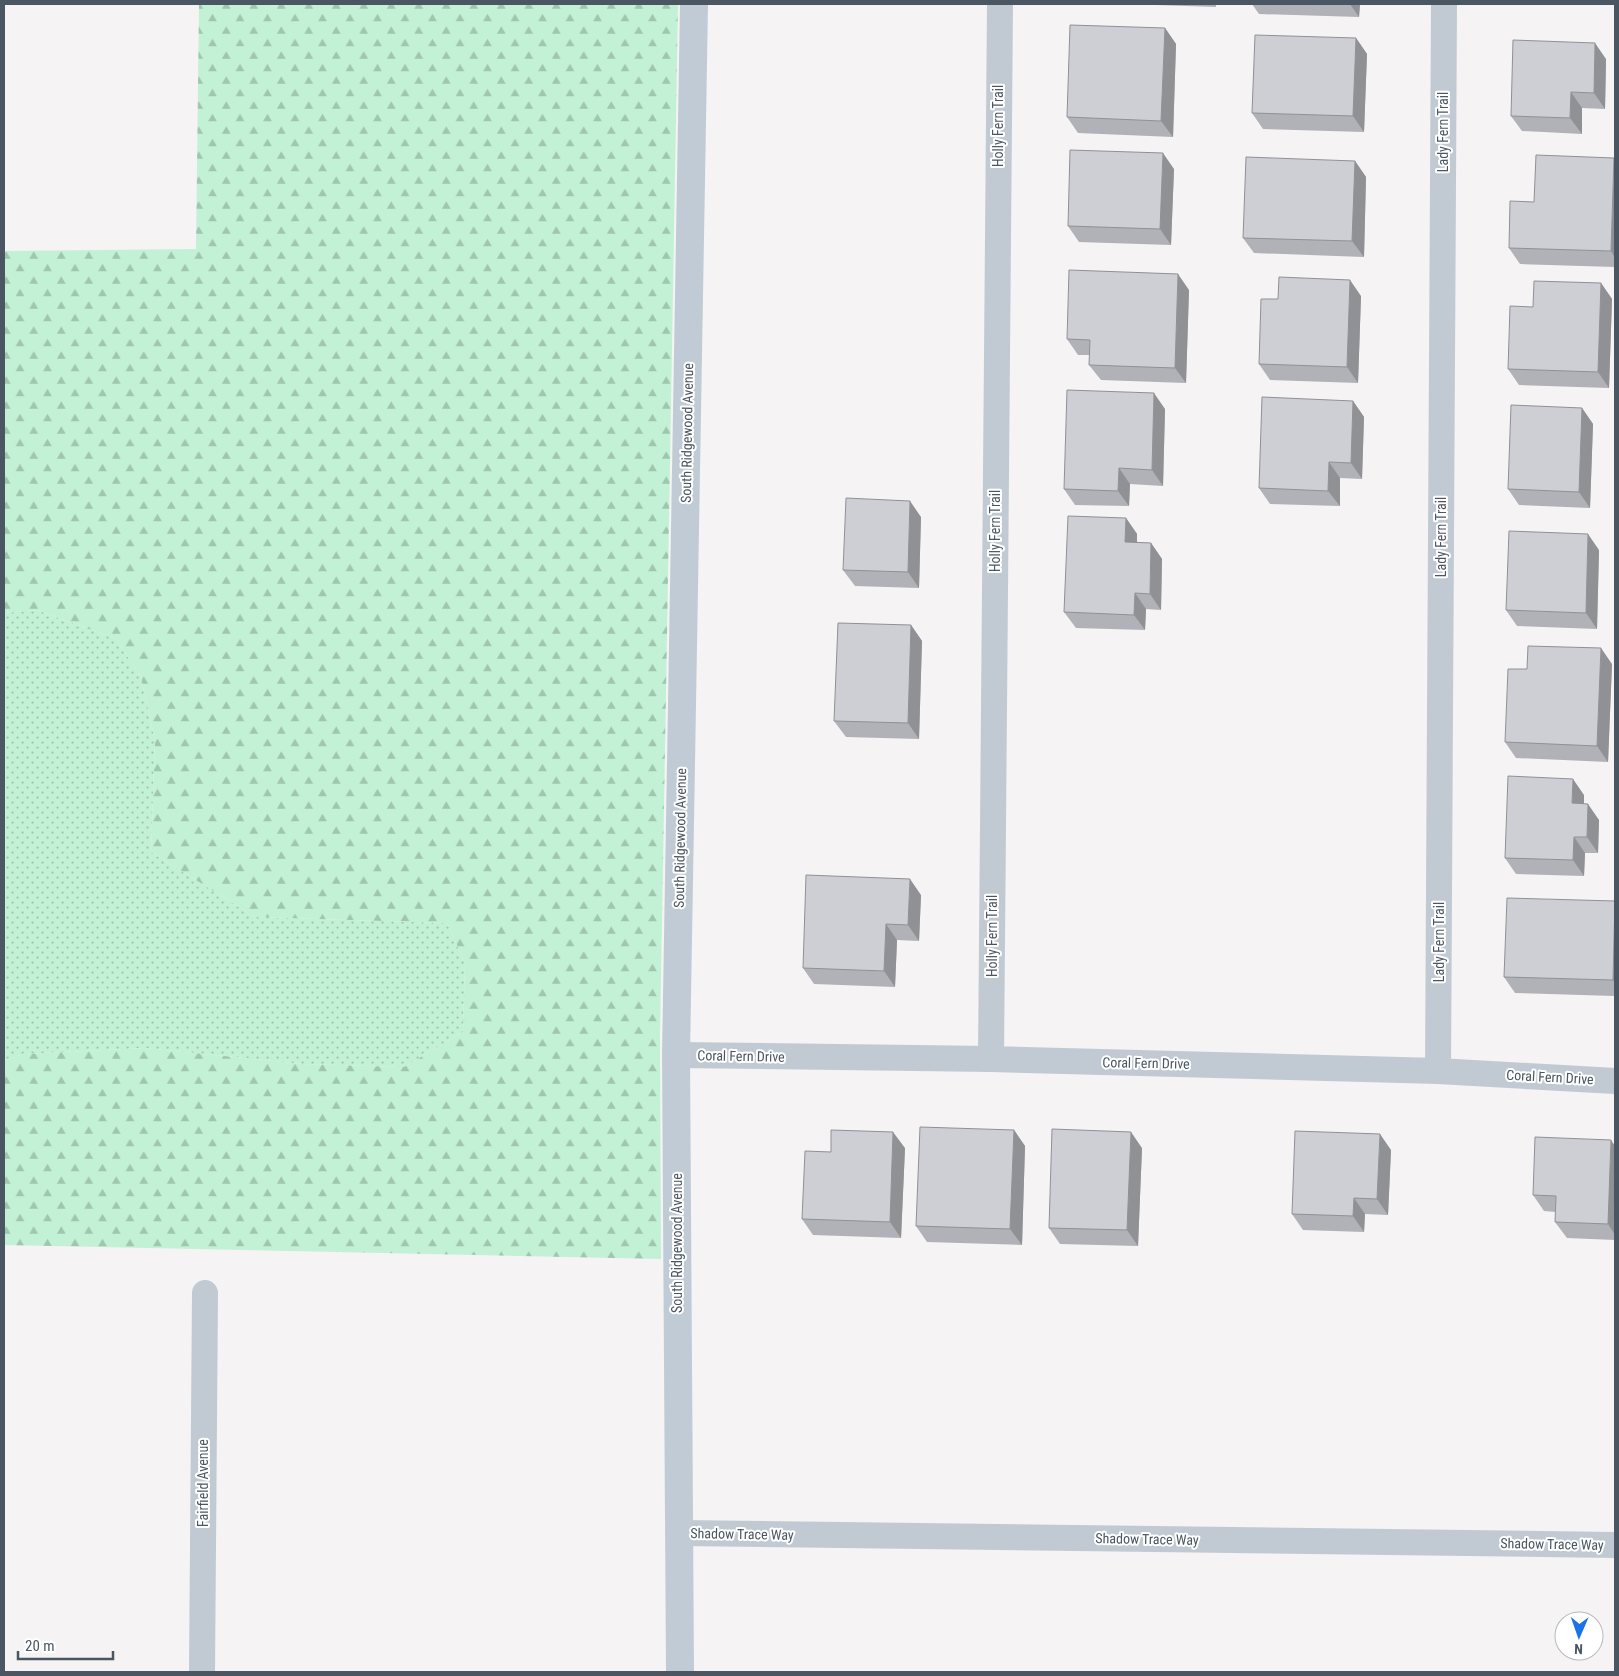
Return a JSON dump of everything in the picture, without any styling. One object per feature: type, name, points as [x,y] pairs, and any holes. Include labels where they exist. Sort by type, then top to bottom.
[{"type":"street","name":"South Ridgewood Avenue","points":[[680,1672],[676,1055],[694,4]]},
{"type":"street","name":"Holly Fern Trail","points":[[991,1059],[1000,4]]},
{"type":"street","name":"Lady Fern Trail","points":[[1438,1070],[1444,4]]},
{"type":"street","name":"Coral Fern Drive","points":[[676,1055],[991,1059],[1438,1070],[1615,1081]]},
{"type":"street","name":"Fairfield Avenue","points":[[202,1672],[204,1293]]},
{"type":"street","name":"Shadow Trace Way","points":[[679,1534],[1615,1545]]},
{"type":"green space","points":[[199,4],[678,4],[660,1036],[661,1259],[4,1245],[4,1061],[23,1054],[145,1048],[303,1064],[404,1067],[463,1032],[465,963],[447,923],[255,917],[151,852],[155,741],[141,677],[116,639],[37,610],[4,613],[4,251],[196,249]]},
{"type":"green space","points":[[37,610],[116,639],[141,677],[155,741],[151,852],[255,917],[447,923],[465,963],[463,1032],[404,1067],[303,1064],[145,1048],[23,1054],[4,1061],[4,613]]},
{"type":"building","points":[[1070,25],[1165,28],[1161,121],[1067,117]]},
{"type":"building","points":[[1255,35],[1356,38],[1353,116],[1252,113]]},
{"type":"building","points":[[1513,40],[1595,43],[1594,93],[1571,92],[1570,118],[1511,116]]},
{"type":"building","points":[[1070,150],[1163,153],[1160,229],[1068,226]]},
{"type":"building","points":[[1536,155],[1614,158],[1611,251],[1509,248],[1510,201],[1534,202]]},
{"type":"building","points":[[1246,157],[1355,161],[1352,241],[1243,238]]},
{"type":"building","points":[[1069,270],[1178,274],[1175,368],[1089,365],[1090,340],[1067,339]]},
{"type":"building","points":[[1279,277],[1350,280],[1347,367],[1259,364],[1261,299],[1278,299]]},
{"type":"building","points":[[1534,281],[1601,283],[1598,372],[1508,369],[1510,306],[1533,307]]},
{"type":"building","points":[[1067,390],[1154,393],[1152,470],[1119,468],[1118,491],[1064,489]]},
{"type":"building","points":[[1262,397],[1353,401],[1351,463],[1329,462],[1328,491],[1259,488]]},
{"type":"building","points":[[1511,405],[1582,408],[1579,492],[1508,489]]},
{"type":"building","points":[[846,498],[910,501],[908,572],[843,570]]},
{"type":"building","points":[[1068,516],[1126,518],[1125,542],[1151,543],[1150,594],[1135,593],[1134,615],[1064,612]]},
{"type":"building","points":[[1509,531],[1588,534],[1586,613],[1506,610]]},
{"type":"building","points":[[838,623],[911,625],[908,723],[834,721]]},
{"type":"building","points":[[1528,646],[1601,648],[1597,746],[1505,742],[1508,669],[1527,669]]},
{"type":"building","points":[[1508,776],[1573,779],[1572,803],[1588,804],[1587,837],[1574,837],[1573,860],[1505,858]]},
{"type":"building","points":[[806,875],[910,879],[908,925],[886,924],[884,971],[803,968]]},
{"type":"building","points":[[1507,898],[1615,901],[1613,980],[1504,977]]},
{"type":"building","points":[[920,1127],[1014,1130],[1010,1229],[916,1226]]},
{"type":"building","points":[[1052,1129],[1131,1132],[1127,1230],[1049,1228]]},
{"type":"building","points":[[831,1130],[893,1132],[890,1222],[802,1219],[805,1151],[831,1152]]},
{"type":"building","points":[[1295,1131],[1380,1134],[1377,1199],[1354,1198],[1353,1216],[1292,1214]]},
{"type":"building","points":[[1535,1137],[1611,1140],[1608,1224],[1555,1222],[1556,1196],[1533,1195]]}]
